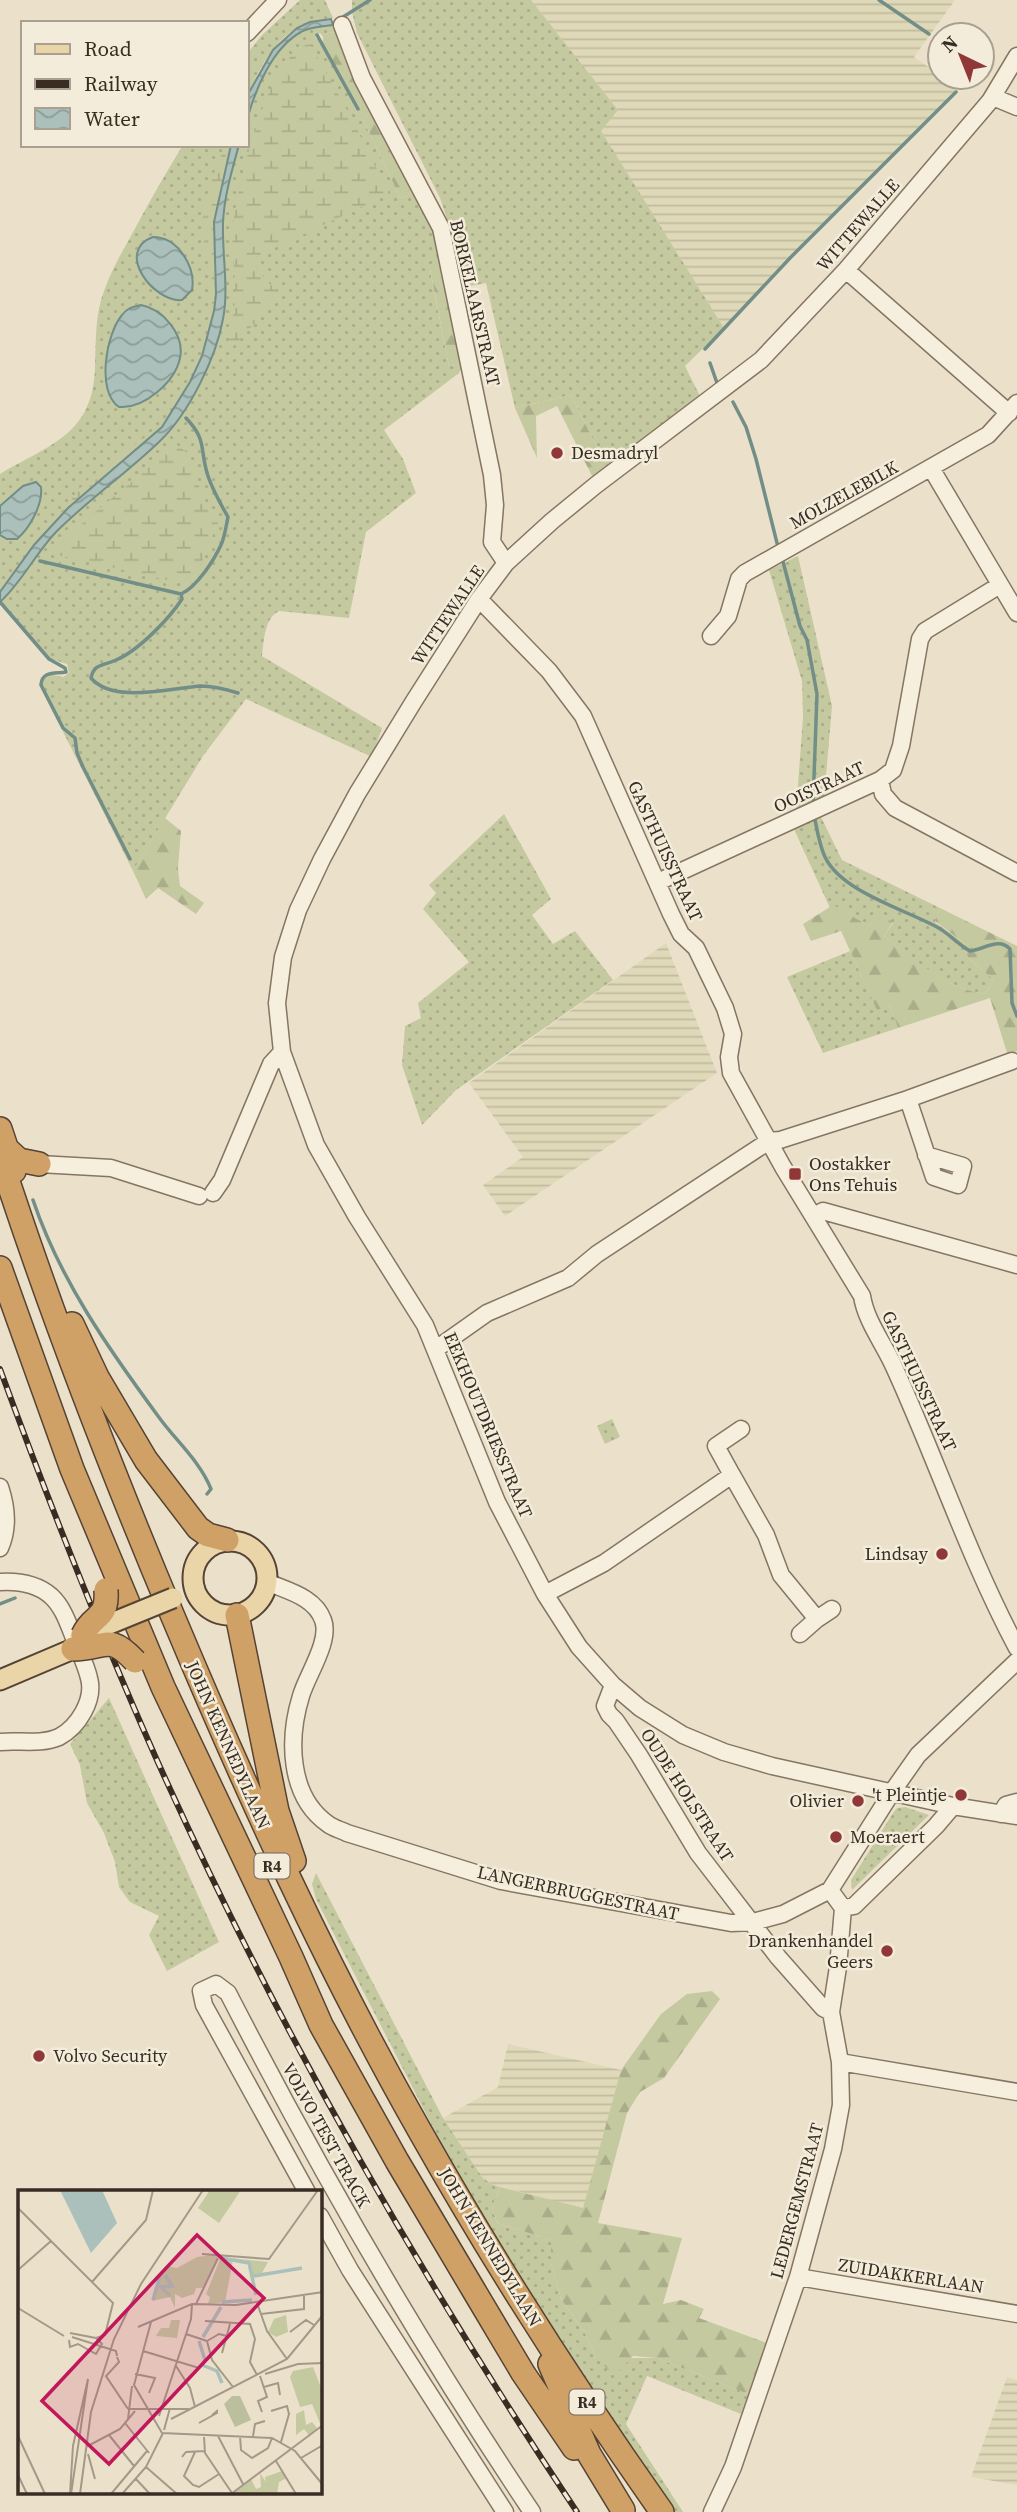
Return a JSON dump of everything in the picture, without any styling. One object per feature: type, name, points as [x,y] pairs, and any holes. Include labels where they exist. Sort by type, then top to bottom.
[{"type":"highway","points":[[2,1145],[19,1160],[38,1164]]},
{"type":"highway","points":[[2,1145],[10,1187],[97,1377],[146,1460],[198,1528],[208,1535],[228,1540]]},
{"type":"highway","name":"JOHN KENNEDYLAAN","points":[[2,1145],[44,1286],[109,1464],[262,1822],[302,1907],[409,2112],[515,2289],[617,2448],[662,2512]]},
{"type":"highway","points":[[10,1187],[38,1164]]},
{"type":"highway","name":"JOHN KENNEDYLAAN","points":[[10,1187],[44,1318],[102,1474],[132,1551],[248,1816],[349,2016],[481,2255],[546,2357],[589,2454],[624,2511]]},
{"type":"highway","name":"JOHN KENNEDYLAAN","points":[[0,1268],[72,1469],[163,1687],[321,2025],[404,2173],[523,2372],[575,2451],[624,2511]]},
{"type":"highway","points":[[0,1300],[48,1444],[106,1590],[107,1604],[103,1614],[87,1627],[73,1644],[88,1649],[102,1643],[114,1644],[121,1646],[135,1661],[282,1969],[321,2025]]},
{"type":"highway","points":[[237,1615],[277,1811],[300,1878],[413,2102],[484,2227],[515,2289]]},
{"type":"main road","points":[[240,1541],[258,1552],[264,1562],[267,1583],[264,1594],[248,1611],[237,1615],[217,1613],[201,1602],[193,1584],[193,1571],[205,1550],[216,1543],[240,1541]]},
{"type":"main road","points":[[175,1602],[193,1584]]},
{"type":"main road","points":[[0,1670],[73,1644],[175,1602],[201,1602]]},
{"type":"main road","points":[[0,1680],[73,1644]]},
{"type":"street","points":[[248,32],[278,0]]},
{"type":"street","name":"BORKELAARSTRAAT","points":[[342,25],[362,78],[441,228],[492,475],[495,505],[492,542],[506,563]]},
{"type":"street","name":"WITTEWALLE","points":[[282,1052],[277,1003],[283,957],[298,910],[357,794],[479,599],[506,563],[587,493],[761,360],[846,270],[993,97],[1017,56]]},
{"type":"street","points":[[993,97],[1017,107]]},
{"type":"street","points":[[846,270],[1013,408]]},
{"type":"street","name":"MOLZELEBILK","points":[[711,636],[728,616],[739,579],[745,573],[988,435],[1013,408]]},
{"type":"street","points":[[932,467],[1017,614]]},
{"type":"street","points":[[880,780],[893,770],[901,746],[920,639],[925,631],[1000,585]]},
{"type":"street","name":"GASTHUISSTRAAT","points":[[479,599],[549,671],[583,716],[681,934],[696,948],[725,1008],[733,1034],[729,1057],[731,1073],[862,1296],[864,1308],[895,1367],[979,1566],[1017,1648]]},
{"type":"street","name":"OOISTRAAT","points":[[657,882],[880,780],[883,794],[895,808],[1017,873]]},
{"type":"street","points":[[38,1164],[111,1168],[206,1194],[222,1180],[271,1064],[282,1052]]},
{"type":"street","name":"EEKHOUTDRIESSTRAAT","points":[[282,1052],[296,1097],[322,1157],[425,1325],[497,1502],[545,1594],[579,1647],[613,1685],[640,1708],[683,1735],[724,1752],[772,1766],[953,1806],[1009,1815]]},
{"type":"street","points":[[436,1349],[488,1313],[568,1278],[597,1254],[769,1141],[780,1140],[908,1099],[1012,1061]]},
{"type":"street","points":[[908,1099],[926,1155]]},
{"type":"street","points":[[814,1216],[823,1211],[1017,1265]]},
{"type":"street","points":[[741,1429],[716,1446],[766,1535],[781,1575],[817,1619]]},
{"type":"street","points":[[545,1594],[604,1563],[733,1475]]},
{"type":"street","points":[[0,1487],[6,1505],[6,1526],[0,1548]]},
{"type":"street","points":[[0,1582],[18,1581],[51,1595],[66,1617],[90,1681],[86,1706],[67,1731],[48,1741],[0,1742]]},
{"type":"street","name":"LANGERBRUGGESTRAAT","points":[[267,1583],[307,1599],[324,1621],[322,1644],[301,1696],[295,1719],[294,1751],[297,1778],[304,1799],[328,1824],[501,1881],[708,1920],[753,1922],[783,1914],[830,1890]]},
{"type":"street","points":[[800,1634],[832,1609]]},
{"type":"street","points":[[953,1806],[854,1906],[843,1908],[830,1890],[892,1792],[926,1747],[1017,1661]]},
{"type":"street","name":"OUDE HOLSTRAAT","points":[[613,1685],[606,1706],[609,1714],[639,1755],[698,1853],[753,1922]]},
{"type":"street","points":[[1009,1815],[1006,1805],[1017,1802]]},
{"type":"street","name":"LEDERGEMSTRAAT","points":[[712,2512],[733,2467],[798,2277],[833,2149],[841,2105],[840,2062],[831,2012],[843,1908]]},
{"type":"street","points":[[753,1922],[778,1957],[822,2008],[831,2012]]},
{"type":"street","name":"VOLVO TEST TRACK","points":[[306,2190],[204,2005],[201,1991],[216,1984],[228,1993],[314,2156],[380,2272],[454,2393],[532,2512]]},
{"type":"street","points":[[840,2062],[1017,2092]]},
{"type":"street","points":[[322,2220],[350,2270],[505,2512]]},
{"type":"street","name":"ZUIDAKKERLAAN","points":[[798,2277],[1017,2314]]},
{"type":"shaded area","points":[[531,0],[955,0],[940,21],[926,21],[926,40],[914,57],[926,65],[926,91],[956,91],[822,224],[724,328],[600,130],[618,110]]},
{"type":"shaded area","points":[[666,943],[717,1073],[505,1216],[483,1185],[523,1157],[469,1083]]},
{"type":"shaded area","points":[[508,2044],[621,2070],[583,2209],[491,2184],[482,2177],[443,2118],[498,2087]]},
{"type":"shaded area","points":[[1007,2377],[1017,2380],[1017,2485],[971,2477]]},
{"type":"green space","points":[[300,0],[325,0],[333,18],[295,29],[277,44],[248,94],[248,53],[261,36]]},
{"type":"green space","points":[[352,0],[531,0],[618,110],[601,131],[724,328],[685,366],[702,400],[607,468],[571,395],[515,408],[486,283],[460,288],[449,225],[440,198],[357,33]]},
{"type":"green space","points":[[333,25],[336,33],[331,32],[324,35],[324,38],[320,33],[315,37],[322,44],[366,126],[400,197],[413,192],[437,232],[444,266],[430,270],[449,366],[463,364],[459,373],[384,430],[403,459],[416,493],[366,532],[349,618],[279,611],[270,619],[264,637],[262,656],[382,728],[372,757],[246,699],[203,756],[133,871],[39,684],[49,674],[63,677],[69,673],[67,664],[51,659],[1,602],[57,531],[161,441],[182,415],[200,384],[223,319],[224,213],[239,147],[248,147],[250,107],[267,70],[283,47],[301,32]]},
{"type":"green space","points":[[336,33],[358,85],[413,192],[403,198],[400,197],[322,44],[324,35]]},
{"type":"green space","points":[[310,44],[351,117],[389,194],[249,260],[278,293],[278,298],[230,350],[228,346],[235,292],[233,227],[248,154],[268,94],[281,70],[295,52]]},
{"type":"green space","points":[[182,147],[231,147],[215,227],[214,313],[199,365],[169,419],[138,450],[67,509],[0,592],[0,535],[12,540],[29,524],[41,497],[32,482],[15,492],[0,506],[0,474],[66,435],[87,407],[93,389],[97,318],[101,300],[110,276]],"holes":[[[116,325],[180,361],[166,383],[145,400],[105,367]]]},
{"type":"green space","points":[[225,147],[230,147],[216,216],[213,316],[206,342],[212,297],[203,230],[210,183]]},
{"type":"green space","points":[[444,266],[463,364],[449,366],[430,269]]},
{"type":"green space","points":[[571,395],[607,468],[593,478],[557,406],[536,416],[537,458],[515,408]]},
{"type":"green space","points":[[173,411],[142,445],[44,533],[93,475],[145,437]]},
{"type":"green space","points":[[175,443],[190,455],[201,493],[218,523],[201,564],[185,584],[53,554],[81,525]]},
{"type":"green space","points":[[798,556],[832,706],[824,799],[796,811],[803,717],[802,681],[769,570]]},
{"type":"green space","points":[[504,814],[551,899],[532,915],[553,944],[575,931],[613,980],[456,1090],[422,1125],[402,1065],[405,1026],[421,1018],[418,1003],[469,962],[423,909],[436,893],[429,885]]},
{"type":"green space","points":[[820,815],[842,860],[940,908],[935,922],[964,943],[968,958],[994,980],[985,994],[944,980],[919,963],[884,936],[893,923],[877,914],[869,926],[834,906],[830,908],[793,827]]},
{"type":"green space","points":[[165,818],[181,831],[178,868],[180,886],[204,903],[196,914],[158,888],[146,899],[133,871]]},
{"type":"green space","points":[[833,905],[869,926],[877,913],[893,922],[884,936],[944,980],[971,991],[985,994],[994,980],[968,958],[964,943],[935,921],[940,908],[1017,946],[1017,1051],[1008,1056],[990,998],[898,1028],[890,1005],[877,1010],[841,931],[811,941],[803,924]]},
{"type":"green space","points":[[850,951],[877,1009],[890,1005],[898,1028],[823,1053],[787,977]]},
{"type":"green space","points":[[612,1419],[620,1437],[605,1444],[597,1426]]},
{"type":"green space","points":[[109,1698],[219,1942],[167,1971],[149,1935],[159,1916],[130,1902],[119,1887],[115,1862],[104,1833],[87,1803],[80,1765],[70,1744]]},
{"type":"green space","points":[[905,1807],[929,1815],[852,1890],[851,1880],[893,1813],[897,1808]]},
{"type":"green space","points":[[316,1873],[443,2118],[482,2177],[500,2187],[492,2207],[497,2223],[551,2240],[551,2263],[561,2299],[585,2333],[596,2358],[657,2358],[748,2394],[741,2414],[647,2376],[626,2424],[683,2512],[670,2512],[565,2355],[464,2188],[316,1899],[312,1884]]},
{"type":"green space","points":[[712,1991],[720,1999],[664,2078],[640,2092],[627,2113],[598,2223],[682,2238],[663,2304],[681,2300],[704,2309],[699,2318],[767,2343],[748,2394],[657,2358],[633,2356],[615,2376],[596,2358],[585,2333],[561,2299],[551,2263],[551,2240],[497,2223],[492,2207],[500,2187],[583,2208],[621,2070],[661,2014],[687,1994]]},
{"type":"water","points":[[331,19],[333,25],[305,30],[281,48],[260,83],[248,117],[248,94],[273,50],[297,28],[310,22]]},
{"type":"water","points":[[231,147],[238,147],[224,213],[225,307],[214,351],[200,384],[181,416],[160,441],[56,532],[0,602],[0,592],[34,545],[68,508],[162,427],[190,382],[202,356],[214,311],[214,222]]},
{"type":"water","points":[[153,237],[170,242],[188,263],[192,290],[182,300],[171,299],[160,293],[142,275],[137,253],[142,244]]},
{"type":"water","points":[[141,305],[157,312],[171,324],[179,341],[180,358],[172,376],[157,392],[138,404],[119,407],[112,400],[108,389],[108,349],[116,324],[122,315],[128,309]]},
{"type":"water","points":[[36,482],[41,487],[40,501],[27,529],[17,539],[7,539],[0,535],[0,506],[23,486]]},
{"type":"waterway","points":[[343,17],[370,0]]},
{"type":"waterway","points":[[879,0],[926,32]]},
{"type":"waterway","points":[[317,35],[358,109]]},
{"type":"waterway","points":[[705,349],[791,257],[956,92]]},
{"type":"waterway","points":[[710,363],[717,383]]},
{"type":"waterway","points":[[733,402],[746,427],[756,459],[778,547]]},
{"type":"waterway","points":[[181,594],[199,579],[214,558],[222,542],[228,517],[208,476],[200,439],[186,418]]},
{"type":"waterway","points":[[782,558],[800,626],[807,640],[817,694],[813,804]]},
{"type":"waterway","points":[[40,561],[181,594],[182,599],[176,607],[143,642],[125,656],[94,670],[91,678],[101,686],[113,691],[127,692],[201,686],[238,693]]},
{"type":"waterway","points":[[0,602],[49,659],[65,668],[66,672],[44,677],[41,685],[63,728],[75,738],[83,767],[130,859]]},
{"type":"waterway","points":[[814,815],[825,857],[844,880],[874,898],[940,929],[970,951],[996,944],[1010,949],[1012,1003],[1017,1016]]},
{"type":"waterway","points":[[33,1200],[71,1286],[139,1390],[200,1469],[211,1489],[207,1494]]},
{"type":"waterway","points":[[0,1604],[15,1598]]},
{"type":"railway","points":[[0,1369],[75,1565],[135,1710],[201,1856],[249,1953],[351,2144],[405,2237],[460,2330],[577,2512]]},
{"type":"place","name":"Desmadryl","points":[[557,453]]},
{"type":"place","name":"Oostakker Ons Tehuis","points":[[795,1174]]},
{"type":"place","name":"Lindsay","points":[[942,1554]]},
{"type":"place","name":"'t Pleintje","points":[[961,1795]]},
{"type":"place","name":"Olivier","points":[[858,1801]]},
{"type":"place","name":"Moeraert","points":[[836,1837]]},
{"type":"place","name":"Drankenhandel Geers","points":[[887,1951]]},
{"type":"place","name":"Volvo Security","points":[[39,2056]]}]
